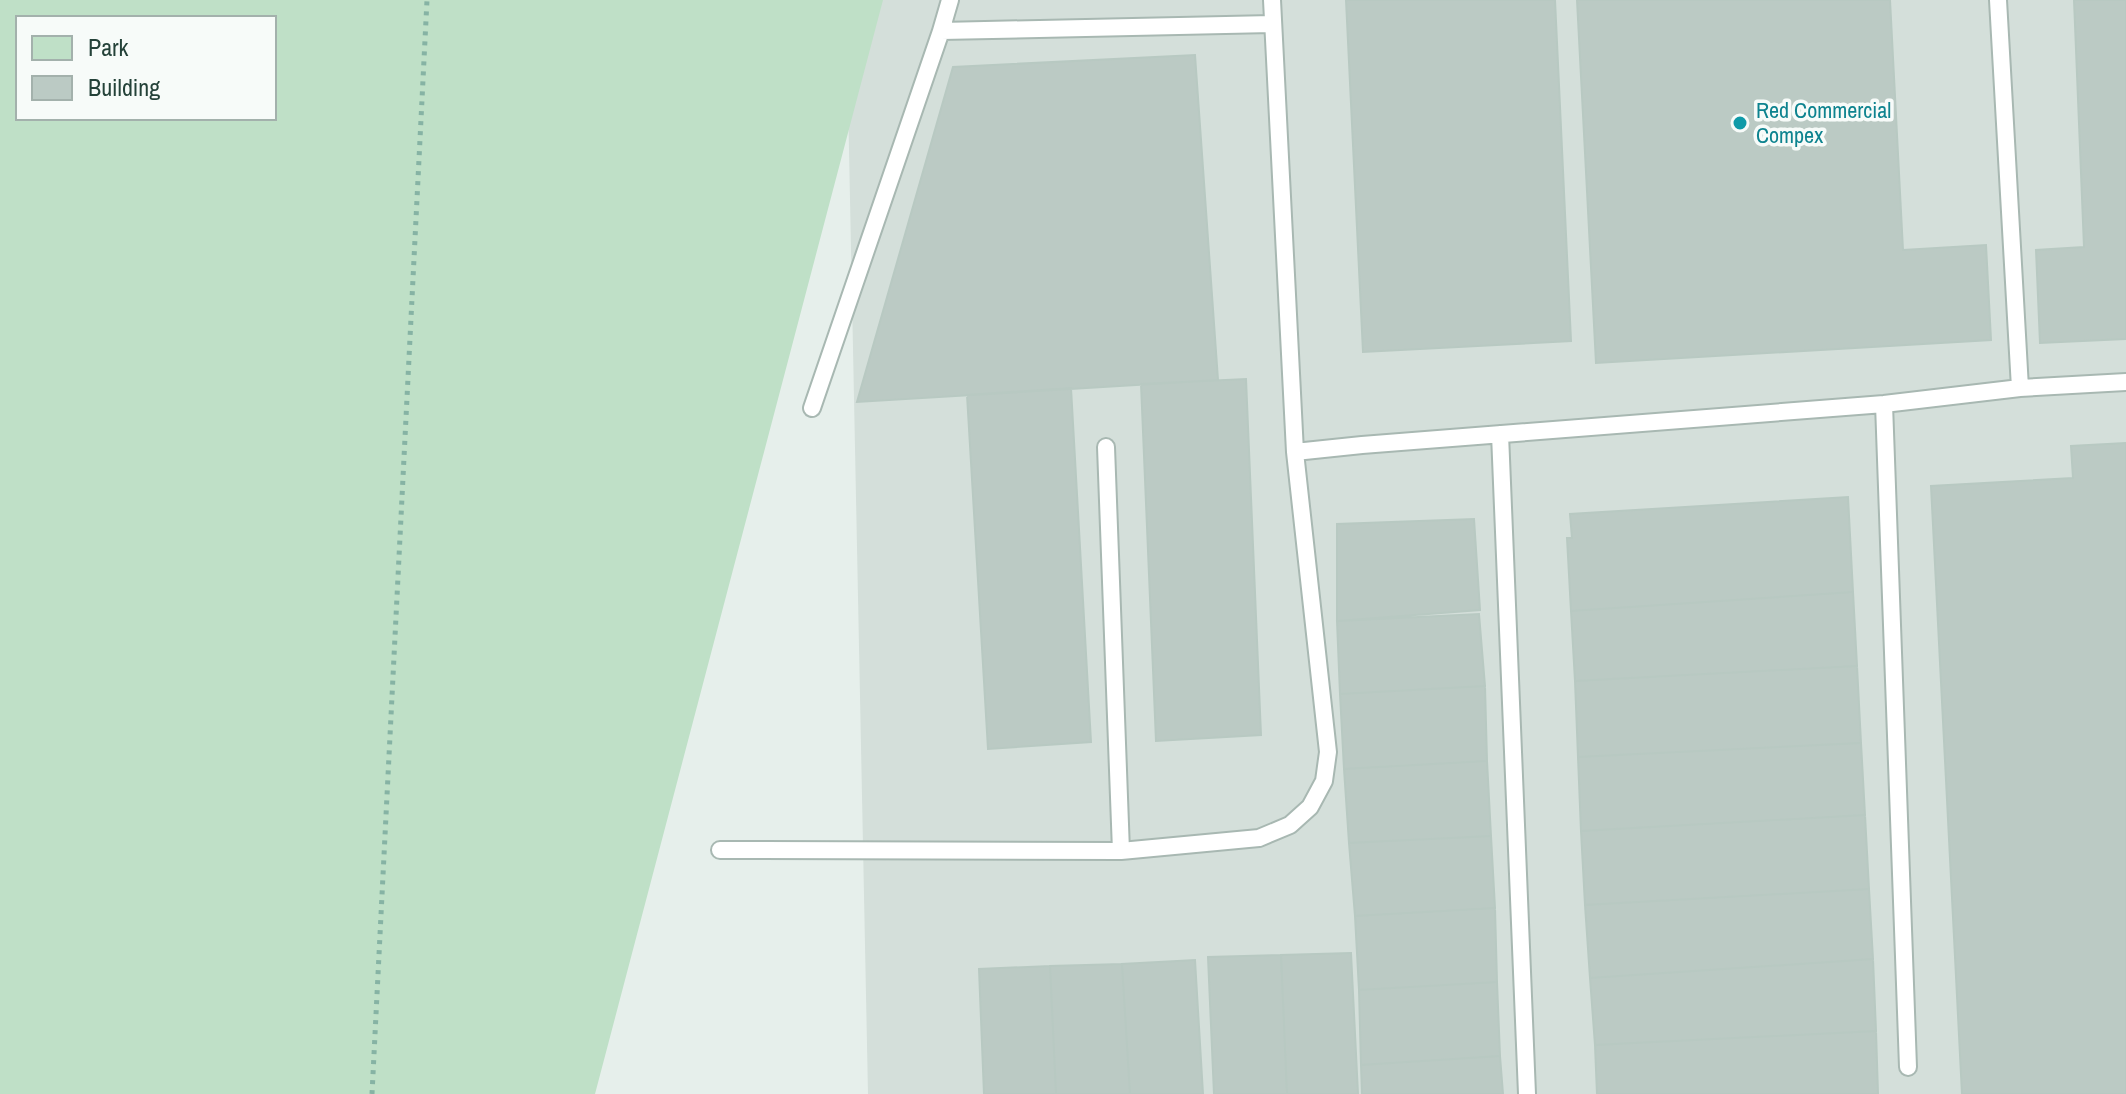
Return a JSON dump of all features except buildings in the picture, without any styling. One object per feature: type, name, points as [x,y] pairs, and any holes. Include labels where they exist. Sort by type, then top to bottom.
[{"type":"lane","points":[[812,408],[950,0]]},
{"type":"lane","points":[[720,850],[1121,851],[1259,838],[1290,825],[1310,807],[1324,781],[1328,752],[1295,452],[1272,0]]},
{"type":"lane","points":[[1998,0],[2020,388]]},
{"type":"lane","points":[[941,31],[1273,24]]},
{"type":"lane","points":[[1295,452],[1884,404],[2020,388],[2126,382]]},
{"type":"lane","points":[[1884,404],[1908,1067]]},
{"type":"lane","points":[[1500,434],[1527,1094]]},
{"type":"lane","points":[[1106,447],[1121,851]]},
{"type":"path","points":[[372,1094],[427,0]]},
{"type":"shaded area","points":[[846,0],[2126,0],[2126,1094],[868,1094]]},
{"type":"green space","points":[[0,0],[883,0],[595,1094],[0,1094]]},
{"type":"place","name":"Red Commercial Compex","points":[[1740,123]]}]
